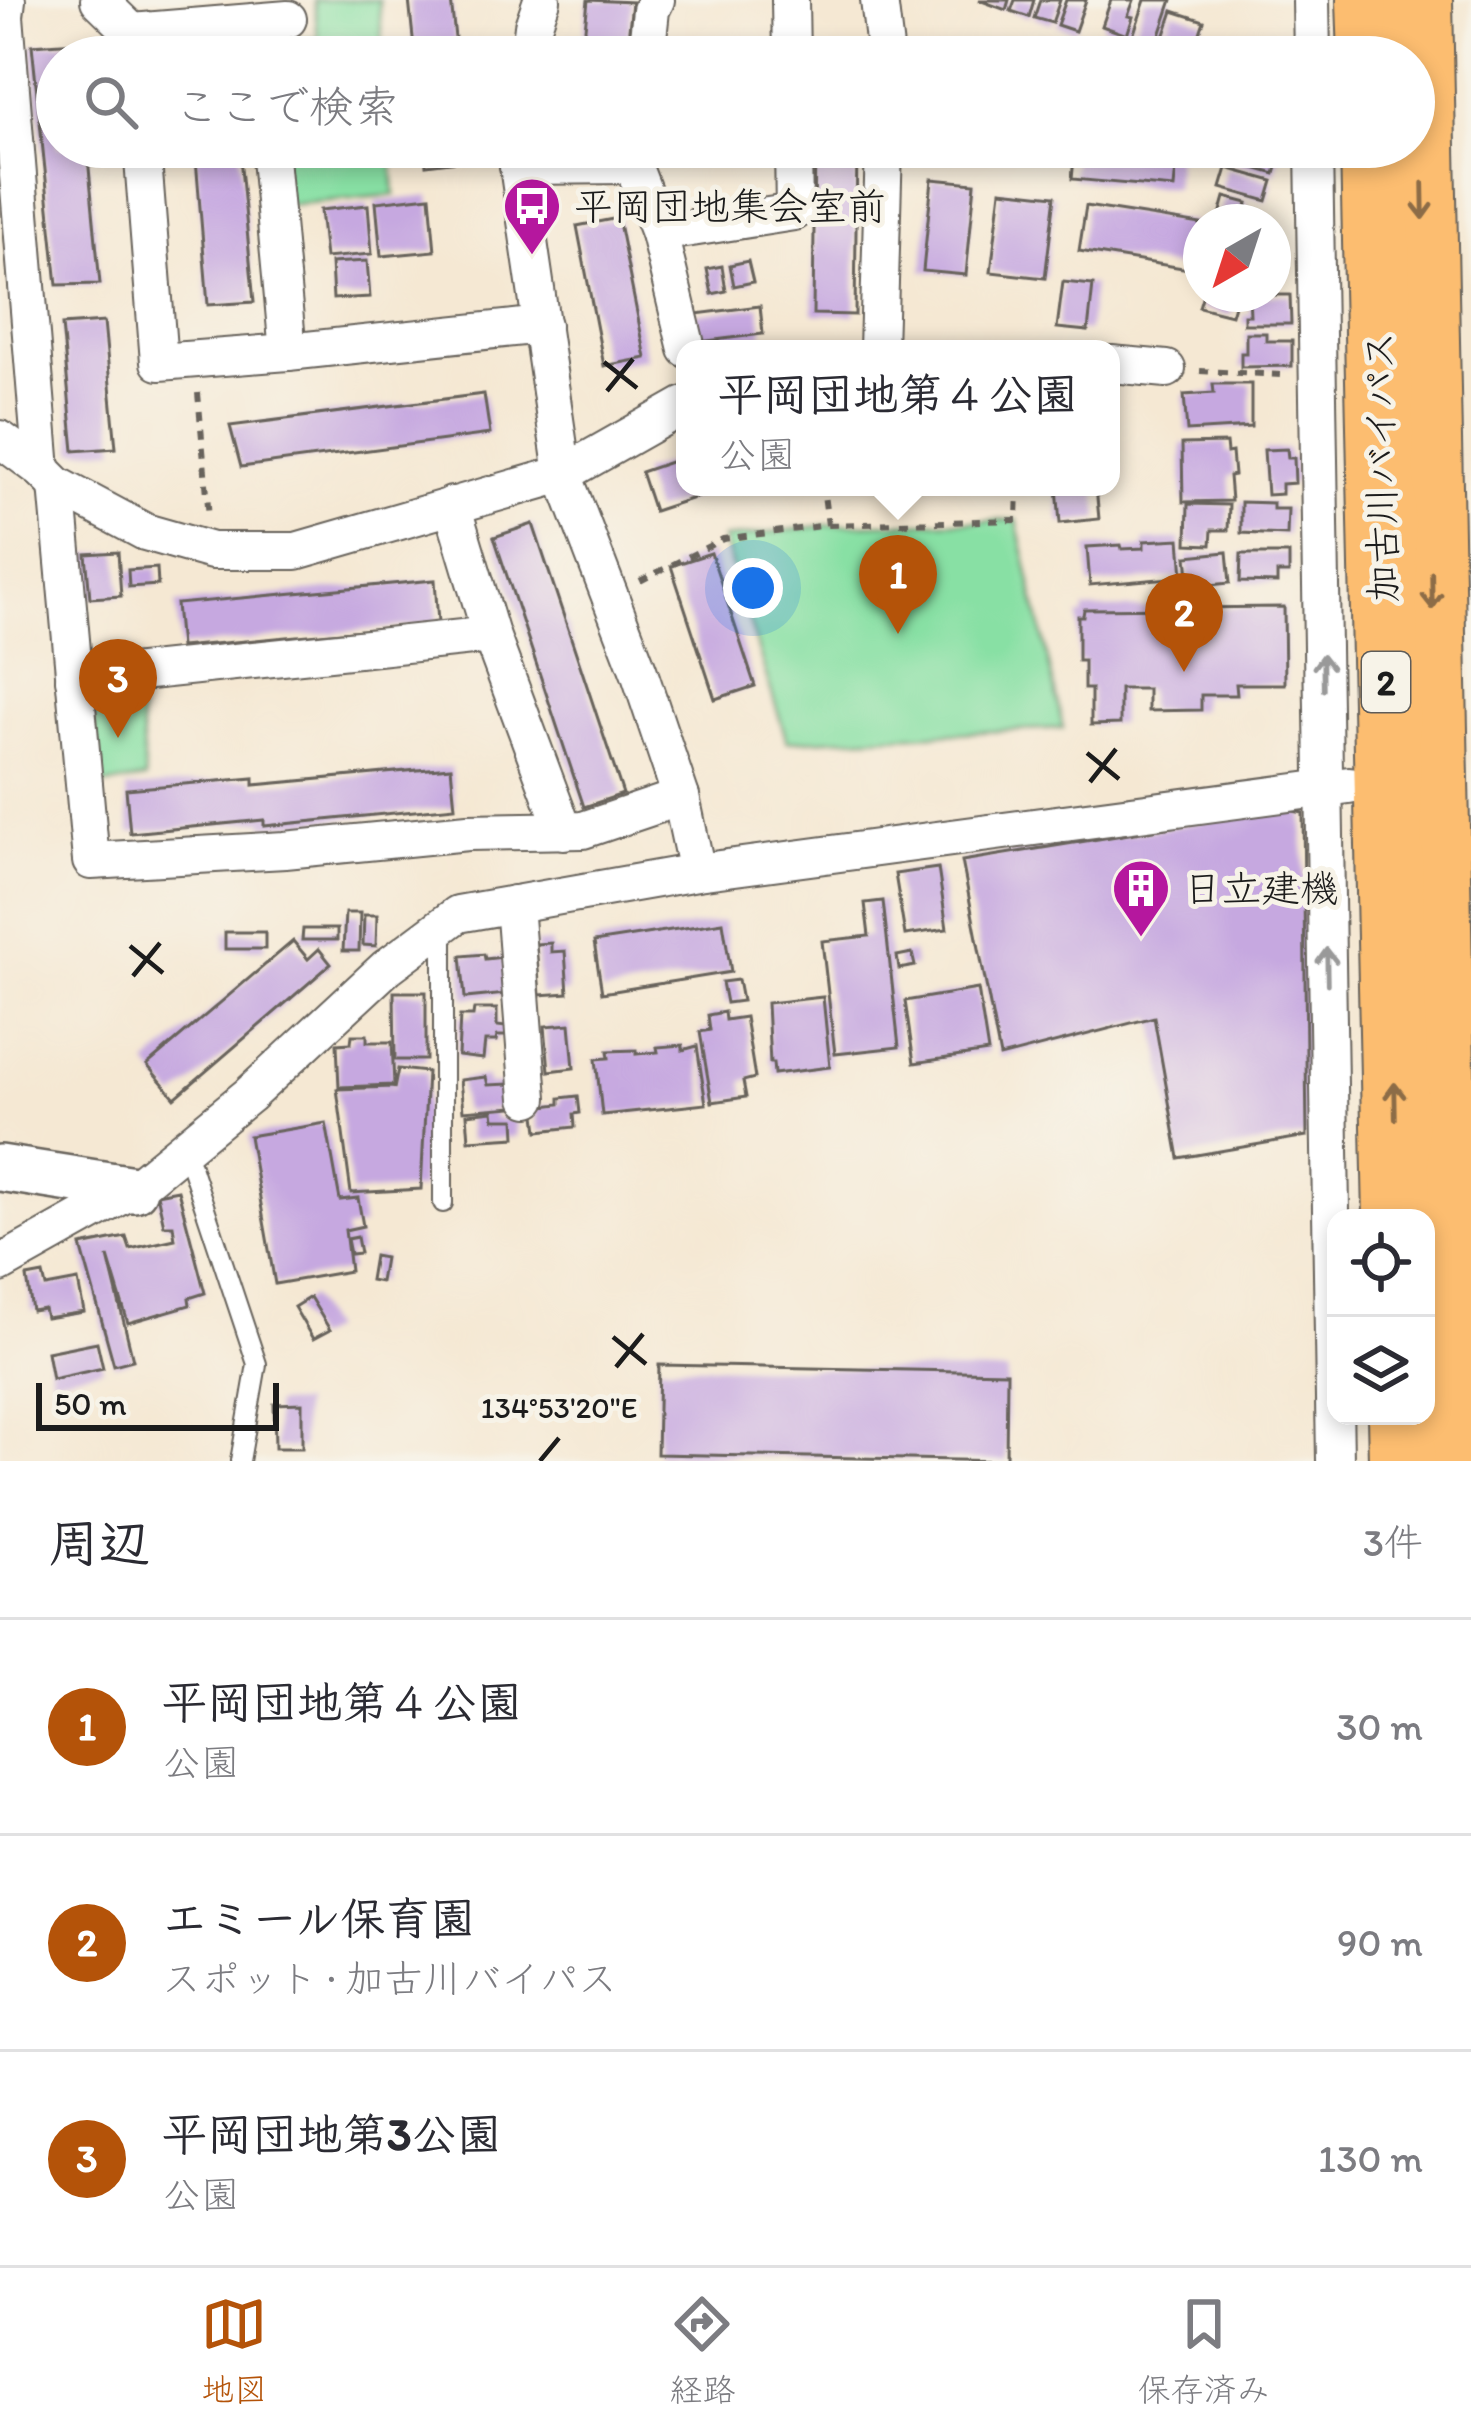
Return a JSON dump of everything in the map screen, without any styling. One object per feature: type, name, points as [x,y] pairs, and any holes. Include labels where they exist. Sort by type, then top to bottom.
[{"type":"highway","points":[[1370,0],[1371,36]]},
{"type":"highway","name":"加古川バイパス","points":[[1419,0],[1420,36]]},
{"type":"highway","name":"加古川バイパス","points":[[1374,168],[1397,1209]]},
{"type":"highway","name":"加古川バイパス","points":[[1422,168],[1449,1461]]},
{"type":"highway","points":[[1401,1425],[1402,1461]]},
{"type":"street","points":[[7,0],[49,478],[92,861],[285,850],[468,832],[583,830],[681,797]]},
{"type":"street","points":[[99,0],[128,36]]},
{"type":"street","points":[[531,36],[542,0]]},
{"type":"street","points":[[648,36],[656,0]]},
{"type":"street","points":[[790,0],[791,36]]},
{"type":"street","points":[[879,0],[883,36]]},
{"type":"street","points":[[1311,0],[1312,36]]},
{"type":"street","points":[[223,36],[268,32]]},
{"type":"street","points":[[144,168],[159,362],[542,325]]},
{"type":"street","points":[[271,168],[288,352]]},
{"type":"street","points":[[521,168],[563,475],[681,797],[697,872]]},
{"type":"street","points":[[638,168],[685,340]]},
{"type":"street","points":[[659,232],[794,212],[793,168]]},
{"type":"street","points":[[878,340],[883,168]]},
{"type":"street","points":[[1315,168],[1337,787],[1335,1461]]},
{"type":"street","points":[[1120,365],[1167,369]]},
{"type":"street","points":[[0,439],[49,478],[146,532],[212,550],[296,551],[563,475],[676,410]]},
{"type":"street","points":[[452,505],[491,635],[564,831]]},
{"type":"street","points":[[74,679],[491,635]]},
{"type":"street","points":[[0,1264],[134,1189],[249,1095],[387,967],[458,914],[697,872],[1337,787]]},
{"type":"street","points":[[514,904],[508,1052],[529,1098]]},
{"type":"street","points":[[0,1168],[134,1189]]},
{"type":"lane","points":[[442,1203],[443,926]]},
{"type":"lane","points":[[185,1148],[257,1364],[240,1461]]},
{"type":"path","points":[[195,359],[212,550]]},
{"type":"path","points":[[1167,369],[1320,377]]},
{"type":"path","points":[[824,496],[828,525]]},
{"type":"path","points":[[610,596],[723,539],[828,525],[1017,520],[1018,496]]},
{"type":"green space","points":[[314,0],[379,0],[382,36],[318,36]]},
{"type":"green space","points":[[281,168],[393,168],[395,195],[284,205]]},
{"type":"green space","points":[[1017,520],[1063,728],[787,741],[723,539],[828,525]]},
{"type":"green space","points":[[138,688],[145,779],[99,786],[93,691]]},
{"type":"building","points":[[409,0],[451,0],[455,36],[413,36]]},
{"type":"building","points":[[588,0],[632,2],[628,36],[584,36]]},
{"type":"building","points":[[979,0],[1009,0],[1006,10]]},
{"type":"building","points":[[1015,0],[1034,0],[1029,17],[1011,11]]},
{"type":"building","points":[[1040,0],[1060,0],[1052,23],[1034,18]]},
{"type":"building","points":[[1066,0],[1086,0],[1075,31],[1057,25]]},
{"type":"building","points":[[1111,0],[1134,0],[1127,35],[1102,26]]},
{"type":"building","points":[[1145,0],[1172,0],[1160,36],[1133,36]]},
{"type":"building","points":[[1173,11],[1204,21],[1199,36],[1164,36]]},
{"type":"building","points":[[45,168],[89,168],[100,284],[57,285]]},
{"type":"building","points":[[197,168],[241,168],[254,302],[208,305]]},
{"type":"building","points":[[815,168],[857,168],[855,315],[813,314]]},
{"type":"building","points":[[1073,168],[1176,168],[1174,188],[1072,179]]},
{"type":"building","points":[[1227,168],[1273,181],[1267,201],[1221,188]]},
{"type":"building","points":[[932,179],[975,183],[966,275],[923,271]]},
{"type":"building","points":[[1001,190],[1055,196],[1045,278],[991,272]]},
{"type":"building","points":[[430,196],[435,251],[381,256],[376,202]]},
{"type":"building","points":[[1225,197],[1248,203],[1248,204],[1223,204]]},
{"type":"building","points":[[368,205],[372,254],[325,258],[320,210]]},
{"type":"building","points":[[1086,206],[1183,221],[1183,268],[1079,251]]},
{"type":"building","points":[[618,218],[646,358],[604,366],[577,226]]},
{"type":"building","points":[[367,261],[370,297],[333,299],[331,263]]},
{"type":"building","points":[[748,261],[753,282],[734,286],[730,265]]},
{"type":"building","points":[[722,266],[726,291],[712,294],[707,269]]},
{"type":"building","points":[[1063,282],[1093,285],[1088,331],[1057,328]]},
{"type":"building","points":[[760,306],[763,334],[699,340],[696,314]]},
{"type":"building","points":[[1291,312],[1291,324],[1244,324],[1244,315]]},
{"type":"building","points":[[104,322],[116,448],[74,451],[62,325]]},
{"type":"building","points":[[1246,333],[1266,333],[1266,341],[1292,341],[1292,366],[1241,367]]},
{"type":"building","points":[[1213,384],[1251,384],[1251,427],[1187,431],[1184,395],[1214,393]]},
{"type":"building","points":[[484,394],[490,434],[241,467],[230,426]]},
{"type":"building","points":[[1226,443],[1227,453],[1232,452],[1234,475],[1229,476],[1231,501],[1183,502],[1182,444]]},
{"type":"building","points":[[1287,449],[1288,458],[1294,458],[1295,483],[1282,484],[1282,494],[1267,495],[1264,450]]},
{"type":"building","points":[[676,460],[676,496],[700,496],[654,511],[641,472]]},
{"type":"building","points":[[1058,496],[1097,496],[1099,519],[1060,523]]},
{"type":"building","points":[[1241,502],[1273,503],[1273,509],[1288,509],[1287,535],[1241,533]]},
{"type":"building","points":[[1188,504],[1229,505],[1228,530],[1212,530],[1211,545],[1187,544]]},
{"type":"building","points":[[533,524],[623,794],[584,807],[494,537]]},
{"type":"building","points":[[1180,539],[1183,577],[1090,585],[1087,547],[1144,548],[1144,541]]},
{"type":"building","points":[[118,552],[121,596],[90,598],[86,554]]},
{"type":"building","points":[[1227,552],[1230,583],[1190,587],[1187,556]]},
{"type":"building","points":[[711,553],[755,686],[715,699],[671,566]]},
{"type":"building","points":[[1241,554],[1289,554],[1289,573],[1277,573],[1277,583],[1240,582]]},
{"type":"building","points":[[157,568],[158,585],[129,587],[128,570]]},
{"type":"building","points":[[435,580],[438,623],[180,647],[176,604]]},
{"type":"building","points":[[1284,607],[1285,684],[1236,684],[1237,695],[1201,695],[1201,710],[1148,711],[1148,689],[1120,689],[1120,724],[1091,725],[1091,689],[1084,689],[1084,661],[1078,661],[1078,616],[1083,616],[1084,609]]},
{"type":"building","points":[[451,767],[455,807],[264,826],[264,820],[130,833],[126,789],[254,778],[254,785]]},
{"type":"building","name":"日立建機","points":[[1283,809],[1303,813],[1307,1136],[1179,1158],[1154,1017],[1000,1057],[962,861]]},
{"type":"building","points":[[938,868],[947,929],[905,935],[895,874]]},
{"type":"building","points":[[883,901],[899,1047],[835,1054],[822,941],[869,936],[865,903]]},
{"type":"building","points":[[345,913],[360,913],[359,951],[343,951]]},
{"type":"building","points":[[364,915],[377,915],[376,946],[363,945]]},
{"type":"building","points":[[723,922],[731,972],[602,993],[594,942]]},
{"type":"building","points":[[303,929],[337,929],[337,940],[302,940]]},
{"type":"building","points":[[225,932],[265,932],[265,949],[225,949]]},
{"type":"building","points":[[293,941],[308,959],[319,949],[331,964],[175,1098],[147,1065]]},
{"type":"building","points":[[551,943],[551,952],[565,951],[568,993],[540,995],[536,944]]},
{"type":"building","points":[[912,953],[915,966],[899,969],[897,956]]},
{"type":"building","points":[[484,954],[485,959],[503,957],[507,994],[465,998],[461,956]]},
{"type":"building","points":[[738,980],[742,1001],[726,1003],[722,982]]},
{"type":"building","points":[[978,989],[988,1052],[914,1063],[905,1001]]},
{"type":"building","points":[[394,992],[426,992],[426,1060],[395,1060]]},
{"type":"building","points":[[823,997],[830,1067],[774,1074],[767,1003]]},
{"type":"building","points":[[474,1009],[497,1009],[497,1026],[506,1027],[506,1036],[485,1041],[483,1059],[458,1056],[460,1016],[473,1016]]},
{"type":"building","points":[[724,1012],[725,1020],[745,1017],[755,1078],[743,1081],[746,1097],[712,1102],[700,1032],[710,1030],[708,1015]]},
{"type":"building","points":[[570,1024],[574,1068],[549,1071],[545,1026]]},
{"type":"building","points":[[352,1035],[367,1035],[367,1042],[392,1042],[394,1085],[339,1087],[337,1044],[351,1043]]},
{"type":"building","points":[[683,1045],[683,1050],[697,1046],[706,1104],[602,1115],[596,1059],[609,1058],[608,1051],[636,1050],[636,1054]]},
{"type":"building","points":[[398,1069],[427,1072],[421,1189],[351,1193],[337,1089],[394,1089]]},
{"type":"building","points":[[486,1077],[488,1085],[510,1084],[514,1107],[463,1111],[460,1080]]},
{"type":"building","points":[[578,1096],[580,1113],[574,1114],[575,1127],[538,1131],[535,1107]]},
{"type":"building","points":[[493,1111],[494,1119],[515,1119],[516,1137],[469,1140],[467,1114]]},
{"type":"building","points":[[326,1123],[340,1200],[358,1198],[363,1226],[345,1230],[350,1271],[275,1284],[249,1136]]},
{"type":"building","points":[[178,1190],[205,1293],[189,1298],[190,1305],[128,1323],[108,1257],[133,1360],[114,1365],[81,1246],[126,1237],[130,1249],[175,1239],[173,1225],[164,1225],[157,1194]]},
{"type":"building","points":[[357,1237],[360,1253],[350,1254],[347,1239]]},
{"type":"building","points":[[374,1256],[384,1258],[380,1282],[370,1280]]},
{"type":"building","points":[[43,1274],[46,1287],[78,1281],[84,1312],[46,1318],[44,1309],[32,1311],[27,1277]]},
{"type":"building","points":[[310,1297],[330,1330],[313,1339],[294,1307]]},
{"type":"building","points":[[97,1342],[103,1368],[52,1379],[47,1352]]},
{"type":"building","points":[[659,1365],[1007,1372],[1006,1461],[657,1454]]},
{"type":"building","points":[[302,1403],[302,1448],[275,1448],[274,1404]]},
{"type":"place","name":"平岡団地集会室前","points":[[532,257]]},
{"type":"place","name":"平岡団地第４公園","points":[[898,634]]},
{"type":"place","name":"エミール保育園","points":[[1184,672]]},
{"type":"place","name":"平岡団地第3公園","points":[[118,738]]},
{"type":"place","name":"日立建機","points":[[1141,939]]}]
